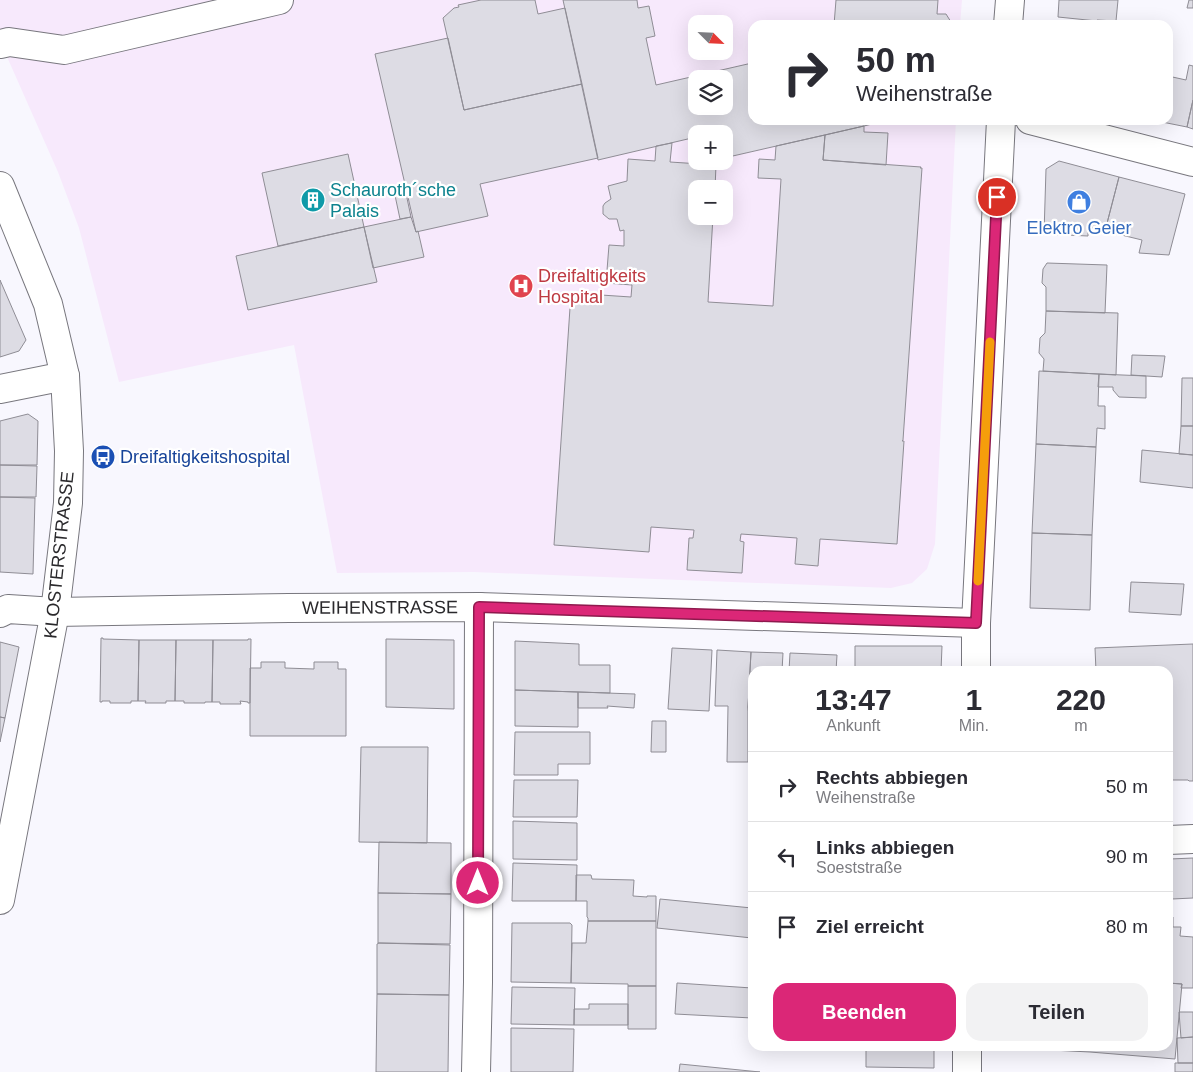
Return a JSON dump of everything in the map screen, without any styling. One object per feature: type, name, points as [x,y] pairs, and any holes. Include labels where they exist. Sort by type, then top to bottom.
[{"type":"street","points":[[0,44],[9,42],[64,50],[279,0]]},
{"type":"street","points":[[1008,20],[1010,0]]},
{"type":"street","points":[[976,666],[976,623],[1001,125]]},
{"type":"street","points":[[1049,125],[1193,162]]},
{"type":"street","name":"KLOSTERSTRASSE","points":[[0,186],[48,304],[65,376],[69,452],[68,503],[55,612],[0,900]]},
{"type":"street","points":[[0,389],[65,376]]},
{"type":"street","points":[[476,1072],[479,607]]},
{"type":"street","name":"WEIHENSTRASSE","points":[[0,613],[8,609],[55,612],[479,607],[976,623]]},
{"type":"street","points":[[1173,840],[1193,839]]},
{"type":"street","points":[[967,1051],[967,1072]]},
{"type":"shaded area","name":"Dreifaltigkeits Hospital","points":[[0,0],[962,0],[960,20],[748,20],[748,125],[956,125],[935,544],[927,569],[912,583],[891,588],[474,572],[337,573],[294,345],[119,382],[79,228],[58,172],[0,41]]},
{"type":"building","points":[[481,0],[535,0],[538,14],[565,8],[582,84],[464,110],[443,18],[454,8],[459,7],[458,5]]},
{"type":"building","points":[[563,0],[637,0],[638,8],[649,6],[655,36],[646,38],[656,85],[688,78],[688,115],[733,115],[733,70],[721,70],[748,64],[748,125],[867,125],[733,156],[733,125],[688,125],[688,139],[598,160]]},
{"type":"building","points":[[836,0],[938,0],[937,14],[946,14],[950,20],[834,20]]},
{"type":"building","points":[[1059,0],[1118,0],[1116,20],[1058,17]]},
{"type":"building","points":[[1189,0],[1193,0],[1193,8],[1187,8]]},
{"type":"building","points":[[448,38],[464,110],[582,84],[598,158],[480,184],[488,216],[416,232],[375,54]]},
{"type":"building","points":[[1189,65],[1193,66],[1193,100],[1187,127],[1173,124],[1173,77],[1186,80]]},
{"type":"building","points":[[1193,100],[1193,129],[1187,127]]},
{"type":"building","points":[[864,126],[864,132],[888,133],[886,165],[823,160],[825,135]]},
{"type":"building","points":[[825,135],[823,160],[922,168],[902,441],[904,441],[897,544],[820,539],[818,566],[795,564],[797,538],[741,534],[740,541],[744,542],[742,573],[687,570],[689,538],[693,538],[694,530],[651,527],[649,552],[554,545],[571,293],[631,297],[632,285],[606,283],[609,245],[624,246],[624,230],[620,231],[617,219],[609,219],[603,214],[603,206],[611,199],[608,186],[627,181],[628,159],[655,161],[656,146],[672,143],[670,162],[688,163],[688,170],[716,170],[715,180],[688,180],[688,225],[712,225],[708,302],[773,306],[781,179],[758,178],[759,159],[775,160],[776,146]]},
{"type":"building","name":"Schauroth´sche Palais","points":[[348,154],[364,227],[278,246],[262,173]]},
{"type":"building","name":"Elektro Geier","points":[[1059,161],[1119,177],[1105,231],[1088,227],[1088,236],[1044,234],[1046,169]]},
{"type":"building","points":[[1119,177],[1185,194],[1169,255],[1139,253],[1142,240],[1105,231]]},
{"type":"building","points":[[404,184],[411,217],[400,219],[393,186]]},
{"type":"building","points":[[411,217],[416,232],[418,231],[424,257],[373,268],[364,227]]},
{"type":"building","points":[[364,227],[377,282],[248,310],[236,256]]},
{"type":"building","points":[[1047,263],[1107,265],[1105,313],[1046,311],[1046,287],[1042,283],[1043,269]]},
{"type":"building","points":[[0,280],[26,340],[19,351],[0,357]]},
{"type":"building","points":[[1046,311],[1118,313],[1116,375],[1043,371],[1044,359],[1039,353],[1040,338],[1045,333]]},
{"type":"building","points":[[1132,355],[1165,356],[1162,377],[1131,375]]},
{"type":"building","points":[[1039,371],[1099,374],[1098,406],[1105,406],[1105,429],[1097,428],[1096,447],[1036,444]]},
{"type":"building","points":[[1099,374],[1146,376],[1146,398],[1119,397],[1113,390],[1113,387],[1098,387]]},
{"type":"building","points":[[1182,378],[1193,378],[1193,426],[1181,426]]},
{"type":"building","points":[[28,414],[38,421],[37,465],[0,465],[0,421]]},
{"type":"building","points":[[1181,426],[1193,426],[1193,455],[1179,454]]},
{"type":"building","points":[[1036,444],[1096,447],[1092,535],[1032,533]]},
{"type":"building","points":[[1142,450],[1193,455],[1193,488],[1140,482]]},
{"type":"building","points":[[0,465],[37,466],[36,497],[0,497]]},
{"type":"building","points":[[0,497],[35,498],[33,574],[0,572]]},
{"type":"building","points":[[1032,533],[1092,535],[1090,610],[1030,608]]},
{"type":"building","points":[[1131,582],[1184,584],[1181,615],[1129,612]]},
{"type":"building","points":[[101,638],[139,640],[138,701],[131,701],[131,703],[100,702]]},
{"type":"building","points":[[251,639],[250,703],[240,701],[241,704],[220,704],[220,702],[212,702],[213,640]]},
{"type":"building","points":[[386,639],[454,640],[454,709],[386,707]]},
{"type":"building","points":[[139,640],[176,640],[175,701],[145,703],[146,701],[138,701]]},
{"type":"building","points":[[176,640],[213,640],[212,702],[184,703],[184,701],[175,701]]},
{"type":"building","points":[[515,641],[579,644],[579,665],[610,665],[610,693],[515,690]]},
{"type":"building","points":[[0,642],[19,647],[5,718],[0,717]]},
{"type":"building","points":[[1193,644],[1193,781],[1173,780],[1173,666],[1096,666],[1095,648]]},
{"type":"building","points":[[855,646],[942,646],[941,666],[855,666]]},
{"type":"building","points":[[672,648],[712,650],[709,711],[668,709]]},
{"type":"building","points":[[717,650],[751,652],[750,666],[748,666],[748,762],[727,762],[728,706],[715,706]]},
{"type":"building","points":[[751,652],[783,653],[782,666],[750,666]]},
{"type":"building","points":[[790,653],[837,655],[836,666],[789,666]]},
{"type":"building","points":[[261,662],[285,662],[285,668],[314,669],[314,662],[338,662],[338,669],[346,669],[346,736],[250,736],[250,668],[261,668]]},
{"type":"building","points":[[515,690],[578,692],[578,727],[515,726]]},
{"type":"building","points":[[578,692],[635,694],[634,708],[607,706],[608,708],[578,708]]},
{"type":"building","points":[[0,717],[5,718],[0,742]]},
{"type":"building","points":[[652,721],[666,721],[666,752],[651,752]]},
{"type":"building","points":[[515,732],[590,732],[590,764],[558,764],[558,775],[514,775]]},
{"type":"building","points":[[361,747],[428,747],[427,843],[359,842]]},
{"type":"building","points":[[514,780],[578,780],[577,817],[513,817]]},
{"type":"building","points":[[513,821],[577,823],[577,860],[513,859]]},
{"type":"building","points":[[379,842],[451,843],[451,894],[378,893]]},
{"type":"building","points":[[1193,858],[1193,898],[1173,899],[1173,859]]},
{"type":"building","points":[[513,863],[577,865],[576,901],[512,901]]},
{"type":"building","points":[[576,875],[591,875],[592,879],[634,880],[633,896],[656,896],[656,921],[588,921],[587,901],[576,901]]},
{"type":"building","points":[[378,893],[451,894],[450,944],[378,943]]},
{"type":"building","points":[[660,899],[748,908],[748,938],[657,928]]},
{"type":"building","points":[[588,921],[656,921],[656,986],[571,983],[572,943],[586,943]]},
{"type":"building","points":[[512,923],[570,923],[572,925],[571,983],[511,982]]},
{"type":"building","points":[[1173,927],[1181,927],[1180,936],[1193,937],[1193,988],[1181,988],[1182,984],[1173,983]]},
{"type":"building","points":[[377,944],[450,945],[449,995],[377,994]]},
{"type":"building","points":[[677,983],[748,988],[748,1018],[675,1014]]},
{"type":"building","points":[[1173,983],[1182,984],[1175,1059],[1070,1051],[1173,1051]]},
{"type":"building","points":[[628,986],[656,986],[656,1029],[628,1029]]},
{"type":"building","points":[[512,987],[575,988],[574,1025],[511,1024]]},
{"type":"building","points":[[377,994],[449,995],[448,1072],[376,1072]]},
{"type":"building","points":[[589,1004],[628,1004],[628,1025],[574,1025],[574,1009],[589,1009]]},
{"type":"building","points":[[1179,1012],[1193,1012],[1193,1037],[1181,1038]]},
{"type":"building","points":[[511,1028],[574,1029],[573,1072],[511,1072]]},
{"type":"building","points":[[1193,1037],[1193,1063],[1178,1063],[1177,1038]]},
{"type":"building","points":[[866,1051],[934,1051],[934,1068],[866,1067]]},
{"type":"building","points":[[1175,1063],[1193,1063],[1193,1072],[1175,1072]]},
{"type":"building","points":[[680,1064],[760,1072],[679,1072]]},
{"type":"slow traffic","points":[[978,581],[990,342]]},
{"type":"place","name":"Schauroth´sche Palais","points":[[313,200]]},
{"type":"place","name":"Elektro Geier","points":[[1079,202]]},
{"type":"place","name":"Dreifaltigkeits Hospital","points":[[521,286]]},
{"type":"place","name":"Dreifaltigkeitshospital","points":[[103,457]]},
{"type":"route","points":[[478,883],[479,607],[976,623],[997,197]]}]
